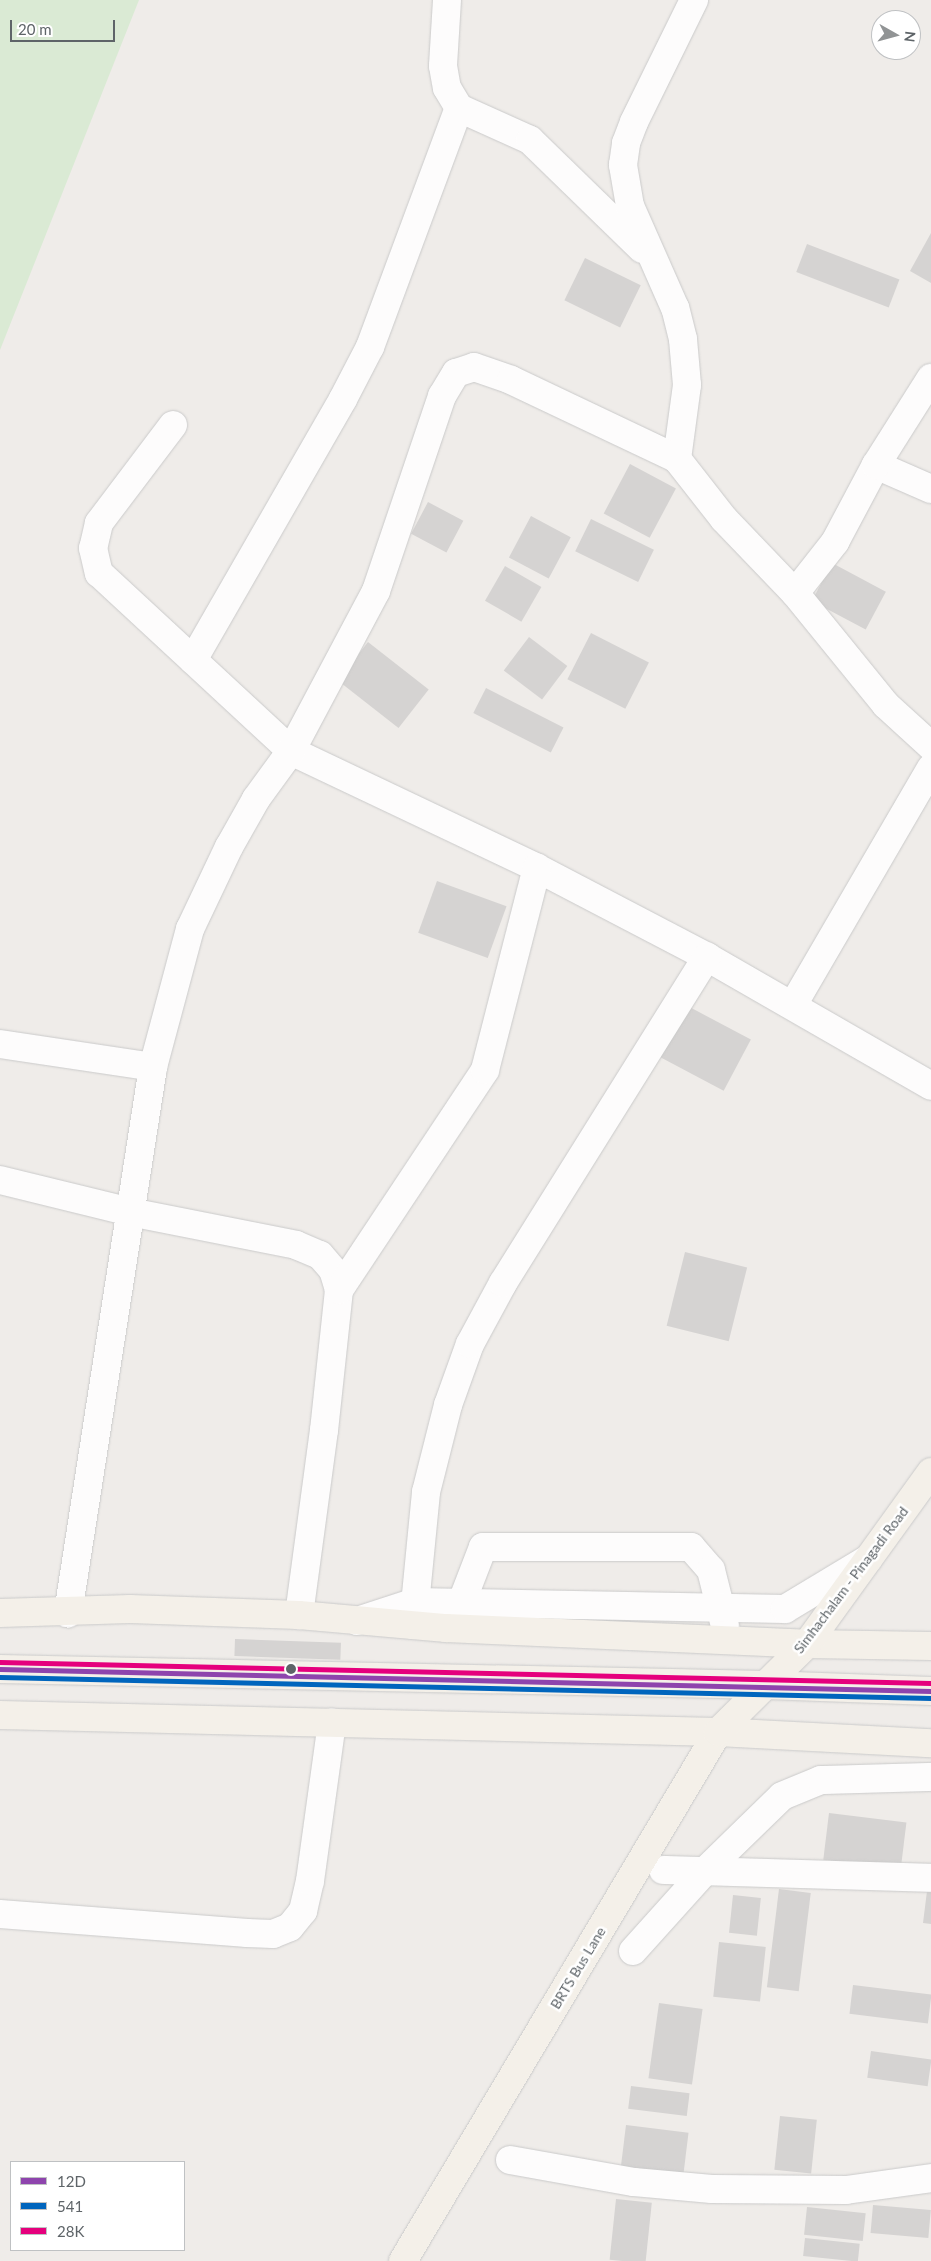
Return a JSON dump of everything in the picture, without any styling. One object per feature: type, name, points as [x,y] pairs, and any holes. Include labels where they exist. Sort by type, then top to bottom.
[{"type":"main road","name":"Simhachalam - Pinagadi Road","points":[[766,1684],[807,1644],[931,1472]]},
{"type":"main road","points":[[0,1613],[68,1613],[130,1609],[299,1615],[357,1621],[415,1614],[451,1628],[807,1644],[931,1646]]},
{"type":"main road","points":[[0,1669],[766,1684],[931,1691]]},
{"type":"main road","name":"BRTS Bus Lane","points":[[403,2261],[718,1732],[766,1684]]},
{"type":"main road","points":[[0,1716],[718,1732],[931,1743]]},
{"type":"street","points":[[447,0],[443,66],[447,88],[459,108],[530,140],[654,261]]},
{"type":"street","points":[[677,459],[686,385],[683,338],[675,308],[630,206],[624,165],[626,143],[694,0]]},
{"type":"street","points":[[194,660],[343,400],[370,347],[459,108]]},
{"type":"street","points":[[68,1613],[153,1067],[190,929],[256,799],[291,751],[376,591],[442,396],[456,373],[474,367],[511,380],[677,459],[724,519],[795,593],[886,705],[931,746]]},
{"type":"street","points":[[795,593],[835,542],[876,466],[931,378]]},
{"type":"street","points":[[173,425],[99,523],[93,548],[99,572],[291,751],[536,868],[707,957],[793,1005],[894,1067],[931,1086]]},
{"type":"street","points":[[876,466],[931,489]]},
{"type":"street","points":[[793,1005],[931,768]]},
{"type":"street","points":[[339,1290],[485,1070],[536,868]]},
{"type":"street","points":[[707,957],[503,1283],[470,1344],[448,1405],[426,1492],[415,1614],[462,1602],[721,1609],[785,1608],[868,1559]]},
{"type":"street","points":[[0,1044],[153,1067]]},
{"type":"street","points":[[0,1180],[130,1212],[296,1245],[320,1255],[333,1270],[339,1290],[324,1430],[299,1615]]},
{"type":"street","points":[[451,1628],[483,1547],[691,1547],[711,1570],[728,1640]]},
{"type":"street","points":[[0,1914],[247,1933],[273,1934],[290,1927],[303,1912],[310,1881],[332,1723]]},
{"type":"street","points":[[632,1951],[705,1871],[782,1796],[821,1780],[931,1778]]},
{"type":"street","points":[[663,1870],[931,1878]]},
{"type":"street","points":[[510,2160],[634,2182],[712,2189],[846,2190],[931,2178]]},
{"type":"green space","points":[[0,0],[139,0],[0,350]]},
{"type":"building","points":[[931,233],[931,283],[910,271]]},
{"type":"building","points":[[807,244],[899,279],[889,307],[796,272]]},
{"type":"building","points":[[585,258],[641,285],[620,327],[564,300]]},
{"type":"building","points":[[630,464],[676,488],[650,538],[604,513]]},
{"type":"building","points":[[428,502],[463,521],[446,553],[411,534]]},
{"type":"building","points":[[531,516],[571,537],[549,579],[509,557]]},
{"type":"building","points":[[591,519],[654,550],[638,582],[575,551]]},
{"type":"building","points":[[832,563],[886,592],[866,630],[812,601]]},
{"type":"building","points":[[505,566],[541,587],[521,622],[485,601]]},
{"type":"building","points":[[591,633],[649,663],[625,709],[567,679]]},
{"type":"building","points":[[529,637],[567,666],[542,699],[504,671]]},
{"type":"building","points":[[368,642],[429,689],[399,728],[338,681]]},
{"type":"building","points":[[486,688],[564,727],[551,752],[473,713]]},
{"type":"building","points":[[437,881],[507,906],[488,958],[418,933]]},
{"type":"building","points":[[682,1003],[751,1040],[724,1091],[655,1054]]},
{"type":"building","points":[[685,1252],[747,1267],[729,1341],[667,1326]]},
{"type":"building","points":[[235,1639],[341,1643],[340,1660],[234,1656]]},
{"type":"building","points":[[829,1813],[906,1823],[901,1869],[823,1860]]},
{"type":"building","points":[[779,1889],[811,1893],[799,1991],[767,1987]]},
{"type":"building","points":[[927,1891],[931,1891],[931,1924],[923,1923]]},
{"type":"building","points":[[733,1895],[761,1898],[757,1936],[729,1933]]},
{"type":"building","points":[[719,1942],[766,1947],[760,2002],[713,1997]]},
{"type":"building","points":[[853,1985],[931,1995],[928,2023],[849,2014]]},
{"type":"building","points":[[659,2003],[703,2009],[692,2084],[648,2078]]},
{"type":"building","points":[[871,2051],[931,2059],[928,2086],[867,2078]]},
{"type":"building","points":[[631,2086],[690,2093],[687,2116],[628,2109]]},
{"type":"building","points":[[780,2116],[817,2120],[811,2174],[774,2170]]},
{"type":"building","points":[[626,2125],[689,2133],[683,2175],[621,2168]]},
{"type":"building","points":[[616,2199],[652,2203],[646,2261],[610,2260]]},
{"type":"building","points":[[873,2205],[931,2210],[928,2238],[871,2233]]},
{"type":"building","points":[[807,2207],[866,2213],[863,2241],[804,2235]]},
{"type":"building","points":[[805,2238],[860,2244],[858,2261],[803,2256]]},
{"type":"transit line","name":"28K","points":[[0,1662],[931,1683]]},
{"type":"transit line","name":"12D","points":[[0,1669],[931,1691]]},
{"type":"transit line","name":"541","points":[[0,1677],[931,1698]]}]
